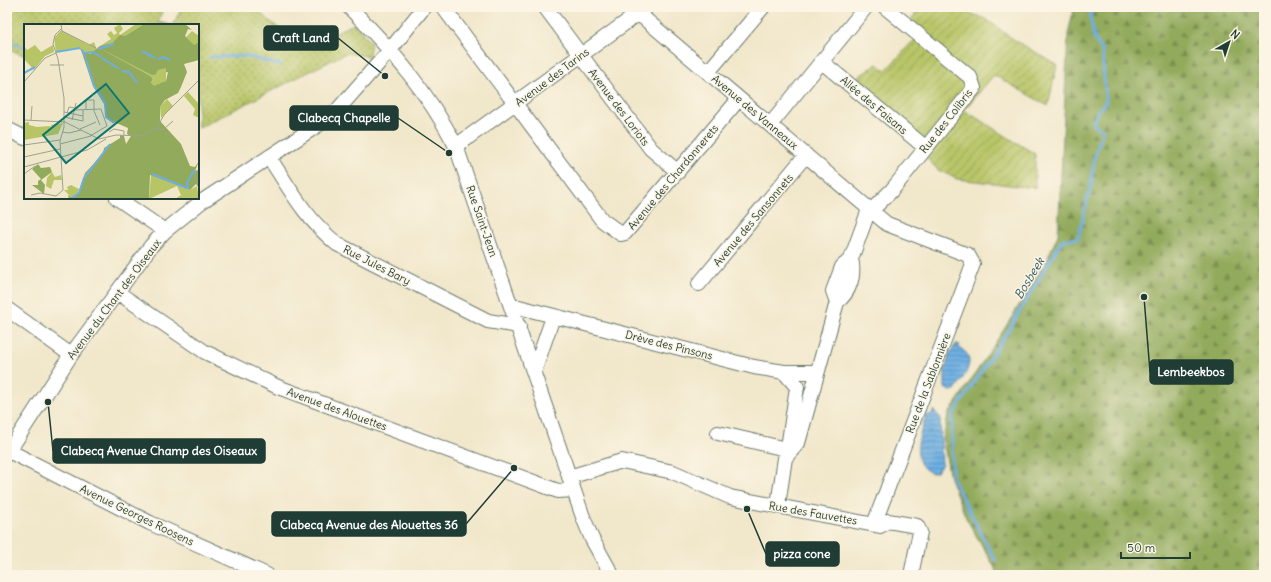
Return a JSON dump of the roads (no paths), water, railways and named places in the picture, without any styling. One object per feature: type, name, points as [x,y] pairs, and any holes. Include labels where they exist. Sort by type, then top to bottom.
[{"type":"street","name":"Rue Saint-Jean","points":[[349,7],[391,49],[404,65],[440,114],[456,146],[519,326],[571,484],[592,539],[612,575]]},
{"type":"street","name":"Avenue du Chant des Oiseaux","points":[[8,452],[71,355],[151,246],[165,231],[201,202],[333,115],[391,49],[424,7]]},
{"type":"street","points":[[442,7],[516,104]]},
{"type":"street","name":"Avenue des Loriots","points":[[546,7],[651,150],[678,172]]},
{"type":"street","points":[[708,72],[762,7]]},
{"type":"street","points":[[770,125],[866,7]]},
{"type":"street","name":"Rue des Colibris","points":[[871,210],[892,190],[974,88],[970,77],[886,7]]},
{"type":"street","name":"Avenue des Tarins","points":[[456,146],[643,11]]},
{"type":"street","name":"Avenue des Vanneaux","points":[[643,11],[708,72],[871,210]]},
{"type":"street","name":"Allée des Faisans","points":[[822,62],[926,148]]},
{"type":"street","name":"Avenue des Chardonnerets","points":[[516,104],[602,220],[621,234],[625,233],[678,172],[739,98]]},
{"type":"street","points":[[7,129],[24,138]]},
{"type":"street","name":"Avenue des Sansonnets","points":[[699,284],[806,155]]},
{"type":"street","name":"Rue Jules Bary","points":[[269,157],[302,209],[319,230],[337,244],[488,321],[519,326]]},
{"type":"street","points":[[118,199],[165,231]]},
{"type":"street","points":[[778,505],[785,458],[790,450],[798,443],[837,302],[845,296],[854,271],[851,259],[867,215],[871,210]]},
{"type":"street","name":"Rue de la Sablonnière","points":[[871,210],[892,227],[968,255],[973,264],[874,524]]},
{"type":"street","name":"Avenue des Alouettes","points":[[117,292],[205,352],[278,388],[558,491],[571,484]]},
{"type":"street","name":"Drève des Pinsons","points":[[511,305],[553,317],[754,367],[784,372],[817,372]]},
{"type":"street","points":[[7,309],[71,355]]},
{"type":"street","points":[[534,372],[553,317]]},
{"type":"street","points":[[784,372],[797,387],[812,391]]},
{"type":"street","points":[[790,450],[789,441],[797,387]]},
{"type":"street","points":[[718,433],[790,450]]},
{"type":"street","name":"Avenue Georges Roosens","points":[[8,452],[150,522],[267,575]]},
{"type":"street","name":"Rue des Fauvettes","points":[[571,484],[622,461],[673,472],[730,496],[763,504],[778,505],[874,524]]},
{"type":"street","points":[[547,486],[558,479],[564,464]]},
{"type":"street","points":[[874,524],[880,526],[888,521],[917,526],[920,532],[911,575]]},
{"type":"water","points":[[956,344],[959,344],[959,348],[965,352],[969,362],[968,368],[958,386],[954,391],[949,391],[945,388],[945,370],[949,355]]},
{"type":"water","points":[[933,410],[940,417],[942,464],[937,472],[932,473],[924,469],[920,463],[918,447],[919,438],[926,415],[932,414]]},
{"type":"waterway","name":"Bosbeek","points":[[995,560],[952,478],[952,416],[1008,331],[1062,240],[1078,238],[1091,184],[1094,159],[1103,130],[1093,124],[1097,112],[1106,102],[1102,50],[1094,38],[1090,16],[1093,7]]},
{"type":"waterway","points":[[11,41],[24,48]]},
{"type":"waterway","points":[[210,57],[245,56],[280,65]]},
{"type":"place","name":"Craft Land","points":[[385,76]]},
{"type":"place","name":"Clabecq Chapelle","points":[[449,153]]},
{"type":"place","name":"Lembeekbos","points":[[1144,297]]},
{"type":"place","name":"Clabecq Avenue Champ des Oiseaux","points":[[48,402]]},
{"type":"place","name":"Clabecq Avenue des Alouettes 36","points":[[514,468]]},
{"type":"place","name":"pizza cone","points":[[747,509]]}]
